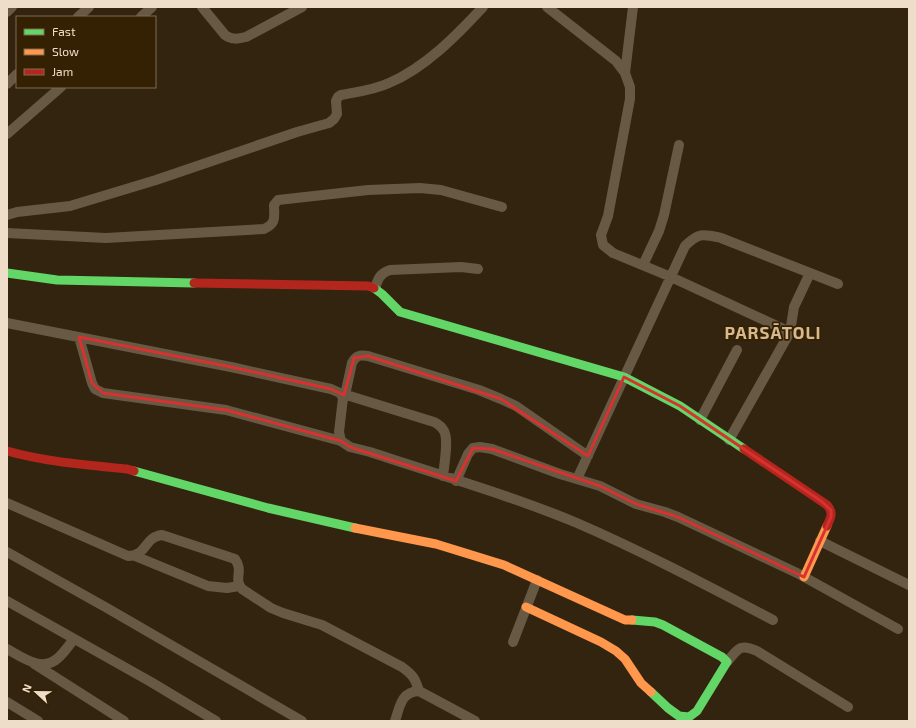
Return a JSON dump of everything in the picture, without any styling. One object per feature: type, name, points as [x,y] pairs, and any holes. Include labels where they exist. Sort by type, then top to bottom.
[{"type":"street","points":[[7,12],[12,7]]},
{"type":"street","points":[[79,16],[89,7]]},
{"type":"street","points":[[142,16],[152,7]]},
{"type":"street","points":[[202,7],[225,35],[230,38],[238,39],[246,37],[302,7]]},
{"type":"street","points":[[7,215],[70,206],[156,180],[297,132],[329,123],[334,120],[337,114],[336,101],[341,95],[387,84],[410,72],[441,49],[483,7]]},
{"type":"street","points":[[548,7],[616,61],[625,73],[630,86],[630,99],[608,216],[601,236],[604,245],[613,253],[671,277],[790,332]]},
{"type":"street","points":[[625,73],[632,7]]},
{"type":"street","points":[[7,84],[16,75]]},
{"type":"street","points":[[7,134],[60,88]]},
{"type":"street","points":[[643,265],[664,215],[679,145]]},
{"type":"street","points":[[7,233],[106,238],[264,229],[271,226],[274,221],[274,205],[278,200],[382,189],[420,188],[441,190],[502,207]]},
{"type":"street","points":[[577,479],[685,246],[692,239],[703,234],[721,238],[838,284]]},
{"type":"street","points":[[375,288],[379,276],[390,270],[461,267],[478,269]]},
{"type":"street","points":[[7,273],[64,280],[368,286],[381,292],[393,307],[400,312],[624,377],[668,399],[831,510],[831,517],[804,577]]},
{"type":"street","points":[[729,440],[790,332],[794,307],[810,273]]},
{"type":"street","points":[[7,323],[231,367],[331,389],[342,394],[434,422],[444,430],[446,437],[443,476]]},
{"type":"street","points":[[79,337],[92,382],[95,389],[103,394],[226,410],[341,441],[350,447],[443,476],[577,523],[650,556],[773,620]]},
{"type":"street","points":[[700,420],[737,350]]},
{"type":"street","points":[[341,441],[339,432],[343,398],[342,394],[354,358],[360,355],[368,356],[479,390],[501,399],[516,406],[588,456]]},
{"type":"street","points":[[456,481],[468,454],[473,448],[480,447],[492,449],[600,486],[636,504],[666,512],[678,517],[804,577],[898,629]]},
{"type":"street","points":[[7,451],[56,461],[127,469],[268,508],[336,524],[436,544],[504,565],[625,620],[655,622],[663,625],[727,662]]},
{"type":"street","points":[[7,503],[128,556],[135,556],[208,586],[227,588],[239,586]]},
{"type":"street","points":[[135,556],[141,552],[148,541],[155,536],[162,535],[235,559],[239,564],[240,569],[238,580],[239,586],[242,589],[272,608],[322,625],[402,667],[416,679],[419,691]]},
{"type":"street","points":[[820,541],[909,585]]},
{"type":"street","points":[[7,552],[302,721]]},
{"type":"street","points":[[513,642],[537,580]]},
{"type":"street","points":[[7,601],[151,682],[216,721]]},
{"type":"street","points":[[526,607],[616,650],[641,683],[679,716],[689,717],[697,711],[727,662],[738,649],[743,646],[757,651],[848,707]]},
{"type":"street","points":[[33,663],[42,664],[52,662],[59,657],[74,639]]},
{"type":"street","points":[[7,648],[124,721]]},
{"type":"street","points":[[395,721],[402,701],[407,694],[419,691],[475,721]]},
{"type":"street","points":[[7,702],[38,721]]},
{"type":"highlighted area","points":[[79,337],[231,367],[331,389],[344,395],[354,358],[368,356],[501,399],[588,456],[624,377],[680,406],[821,501],[831,510],[831,517],[804,577],[678,517],[636,504],[600,486],[492,449],[473,448],[456,481],[350,447],[341,441],[226,410],[103,393],[92,383]]},
{"type":"traffic: fast","points":[[7,273],[57,280],[194,283]]},
{"type":"traffic: fast","points":[[374,288],[400,312],[624,377],[680,406],[744,449]]},
{"type":"traffic: fast","points":[[134,471],[268,508],[355,528]]},
{"type":"traffic: fast","points":[[632,620],[655,622],[663,625],[722,657],[727,662],[697,711],[689,717],[679,716],[651,692]]},
{"type":"traffic: slow","points":[[804,577],[827,526]]},
{"type":"traffic: slow","points":[[355,528],[436,544],[504,565],[625,620],[632,620]]},
{"type":"traffic: slow","points":[[526,607],[601,642],[616,651],[625,659],[641,683],[651,692]]},
{"type":"traffic: jam","points":[[194,283],[368,286],[374,288]]},
{"type":"traffic: jam","points":[[744,449],[827,505],[831,510],[831,518],[827,526]]},
{"type":"traffic: jam","points":[[7,451],[52,460],[134,471]]},
{"type":"district","name":"PARSĀTOLI","points":[[773,333]]}]
